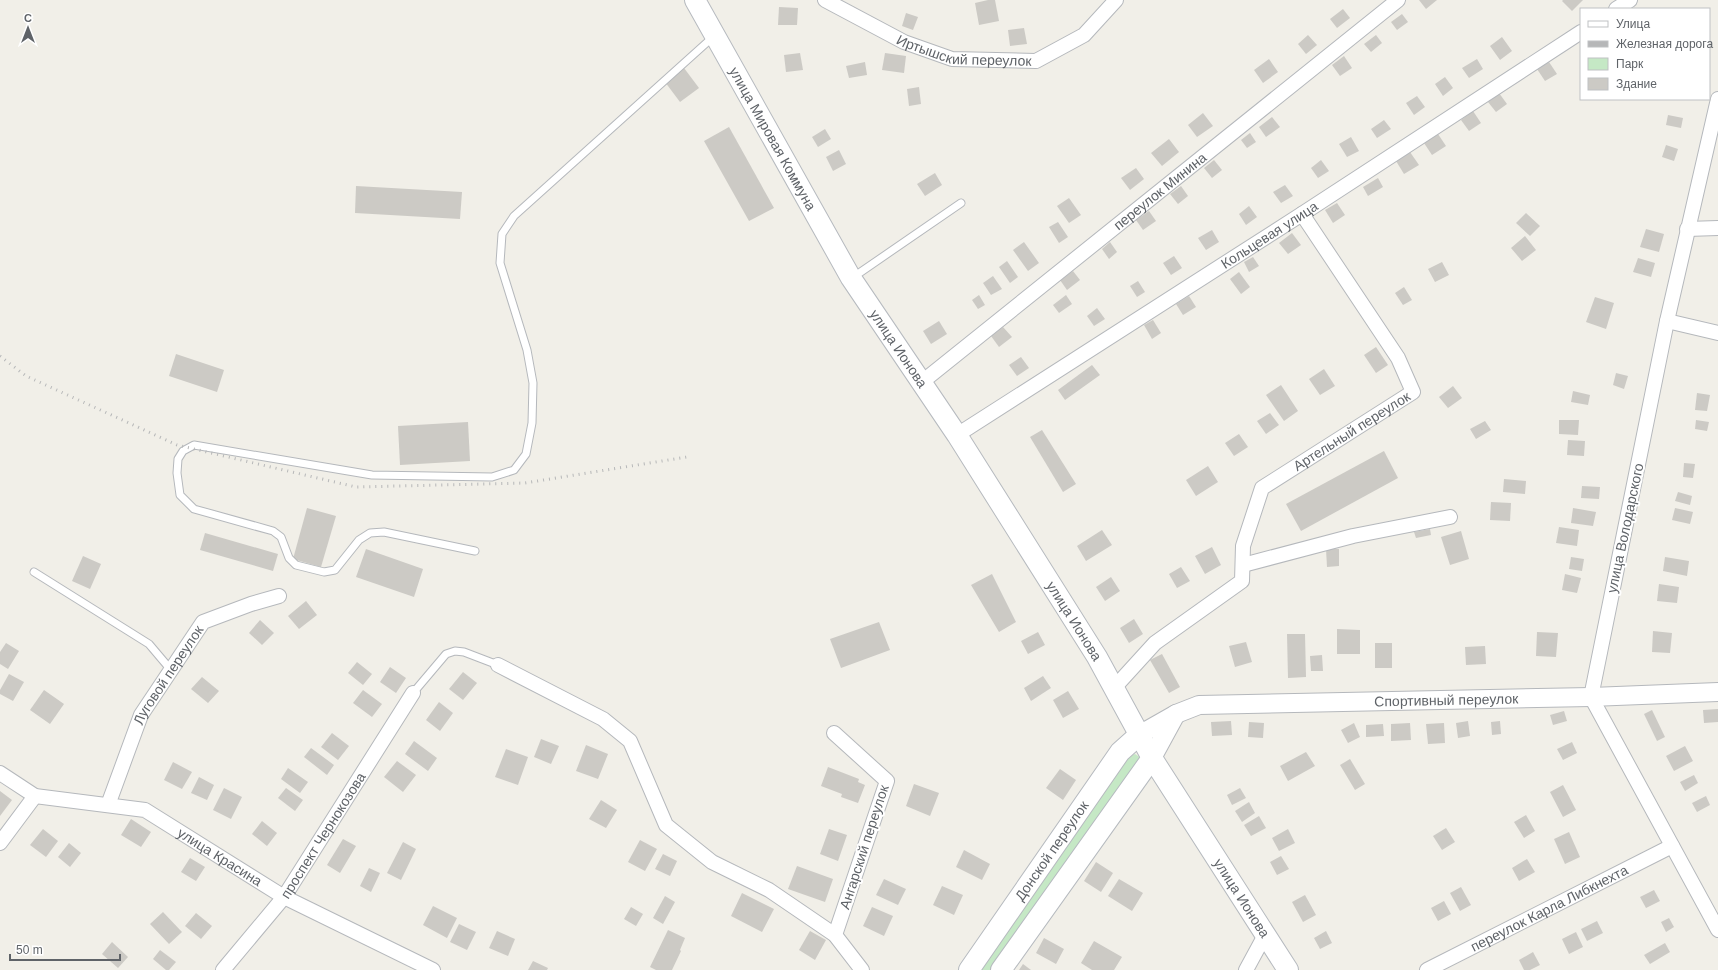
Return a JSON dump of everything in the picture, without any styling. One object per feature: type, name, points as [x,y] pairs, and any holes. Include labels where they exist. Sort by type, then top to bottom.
[{"type":"main road","name":"улица Мировая Коммуна","points":[[695,0],[851,278]]},
{"type":"main road","name":"улица Ионова","points":[[851,278],[957,435],[1097,657],[1152,758],[1288,970]]},
{"type":"main road","name":"Донской переулок","points":[[969,970],[1120,752],[1139,735]]},
{"type":"main road","name":"Донской переулок","points":[[1001,970],[1152,758]]},
{"type":"street","name":"Иртышский переулок","points":[[825,0],[904,42],[952,59],[1036,61],[1084,35],[1116,0]]},
{"type":"street","name":"переулок Минина","points":[[922,382],[1398,0]]},
{"type":"street","points":[[1607,0],[1615,8]]},
{"type":"street","points":[[1618,8],[1630,0]]},
{"type":"street","name":"Кольцевая улица","points":[[957,435],[1302,214],[1580,33]]},
{"type":"street","name":"улица Володарского","points":[[1591,697],[1667,321],[1718,99]]},
{"type":"street","name":"Артельный переулок","points":[[1114,688],[1155,643],[1242,581],[1243,546],[1262,488],[1413,392],[1398,358],[1302,214]]},
{"type":"street","points":[[1687,229],[1718,228]]},
{"type":"street","points":[[1667,321],[1718,333]]},
{"type":"street","points":[[1243,565],[1353,536],[1450,517]]},
{"type":"street","name":"Луговой переулок","points":[[108,805],[141,715],[203,622],[251,604],[278,596]]},
{"type":"street","points":[[498,665],[603,718],[630,741],[666,825],[712,862],[769,890],[835,935],[862,970]]},
{"type":"street","name":"Спортивный переулок","points":[[1139,735],[1176,714],[1199,705],[1591,697],[1718,692]]},
{"type":"street","name":"проспект Чернокозова","points":[[223,970],[284,897],[413,693]]},
{"type":"street","points":[[1591,697],[1718,930]]},
{"type":"street","points":[[1152,758],[1176,714]]},
{"type":"street","name":"Ангарский переулок","points":[[834,733],[887,781],[835,935]]},
{"type":"street","name":"улица Красина","points":[[0,773],[35,796],[145,810],[284,897],[433,970]]},
{"type":"street","points":[[0,843],[35,796]]},
{"type":"street","name":"переулок Карла Либкнехта","points":[[1426,970],[1672,846]]},
{"type":"street","points":[[1246,970],[1265,935]]},
{"type":"lane","points":[[475,551],[384,532],[370,533],[359,540],[335,570],[324,572],[296,565],[289,558],[281,537],[273,531],[194,509],[180,495],[177,473],[178,459],[183,451],[194,445],[372,475],[492,477],[514,470],[526,454],[532,423],[533,383],[527,350],[500,263],[502,234],[514,216],[715,35]]},
{"type":"lane","points":[[851,278],[961,202]]},
{"type":"lane","points":[[34,572],[149,644],[171,670]]},
{"type":"lane","points":[[413,693],[446,654],[464,652],[498,665]]},
{"type":"green space","points":[[1135,754],[1141,758],[1136,766],[991,970],[980,970],[1129,757]]},
{"type":"building","points":[[995,0],[999,21],[979,25],[975,3]]},
{"type":"building","points":[[1419,0],[1437,0],[1426,9]]},
{"type":"building","points":[[1583,0],[1572,11],[1562,1]]},
{"type":"building","points":[[779,7],[798,8],[797,25],[778,25]]},
{"type":"building","points":[[1343,9],[1350,18],[1337,28],[1330,19]]},
{"type":"building","points":[[906,13],[918,17],[913,30],[902,26]]},
{"type":"building","points":[[1402,14],[1408,22],[1397,30],[1391,22]]},
{"type":"building","points":[[1024,28],[1027,44],[1010,46],[1008,30]]},
{"type":"building","points":[[1308,35],[1317,45],[1306,54],[1298,44]]},
{"type":"building","points":[[1376,35],[1382,43],[1371,52],[1364,44]]},
{"type":"building","points":[[1502,37],[1512,51],[1500,60],[1490,46]]},
{"type":"building","points":[[800,53],[803,70],[786,72],[784,55]]},
{"type":"building","points":[[885,53],[906,56],[904,73],[882,70]]},
{"type":"building","points":[[1344,56],[1352,68],[1340,76],[1332,65]]},
{"type":"building","points":[[1269,59],[1278,72],[1263,83],[1254,70]]},
{"type":"building","points":[[1477,59],[1483,69],[1469,78],[1462,68]]},
{"type":"building","points":[[865,62],[867,75],[849,78],[846,66]]},
{"type":"building","points":[[1549,62],[1557,74],[1545,81],[1537,69]]},
{"type":"building","points":[[684,68],[699,88],[680,102],[665,82]]},
{"type":"building","points":[[1445,77],[1453,88],[1443,96],[1435,84]]},
{"type":"building","points":[[919,87],[921,104],[909,106],[907,89]]},
{"type":"building","points":[[1499,93],[1507,104],[1496,112],[1488,102]]},
{"type":"building","points":[[1417,96],[1425,107],[1414,115],[1406,103]]},
{"type":"building","points":[[1473,111],[1481,123],[1469,131],[1461,120]]},
{"type":"building","points":[[1203,113],[1213,126],[1197,137],[1188,125]]},
{"type":"building","points":[[1668,115],[1683,118],[1681,128],[1666,125]]},
{"type":"building","points":[[1272,117],[1280,127],[1266,137],[1259,127]]},
{"type":"building","points":[[1384,120],[1391,129],[1377,138],[1371,129]]},
{"type":"building","points":[[729,127],[774,208],[749,221],[704,141]]},
{"type":"building","points":[[825,129],[831,139],[818,147],[812,137]]},
{"type":"building","points":[[1250,133],[1256,142],[1247,148],[1241,140]]},
{"type":"building","points":[[1438,134],[1446,146],[1432,155],[1424,143]]},
{"type":"building","points":[[1351,137],[1359,151],[1347,157],[1339,144]]},
{"type":"building","points":[[1169,139],[1179,152],[1162,166],[1151,153]]},
{"type":"building","points":[[1666,145],[1678,149],[1674,161],[1662,157]]},
{"type":"building","points":[[839,150],[846,164],[833,171],[826,157]]},
{"type":"building","points":[[1410,152],[1419,165],[1404,174],[1396,161]]},
{"type":"building","points":[[1214,160],[1222,170],[1212,178],[1204,168]]},
{"type":"building","points":[[1321,160],[1329,171],[1318,178],[1311,168]]},
{"type":"building","points":[[1136,168],[1144,179],[1130,190],[1121,178]]},
{"type":"building","points":[[935,173],[942,185],[925,196],[917,184]]},
{"type":"building","points":[[1378,178],[1383,187],[1368,196],[1363,187]]},
{"type":"building","points":[[1285,185],[1293,196],[1281,203],[1273,192]]},
{"type":"building","points":[[356,186],[462,192],[460,219],[355,213]]},
{"type":"building","points":[[1181,186],[1188,196],[1178,204],[1170,194]]},
{"type":"building","points":[[1069,198],[1081,215],[1069,223],[1057,206]]},
{"type":"building","points":[[1337,203],[1345,215],[1333,223],[1325,210]]},
{"type":"building","points":[[1249,206],[1257,217],[1246,225],[1239,214]]},
{"type":"building","points":[[1149,211],[1156,221],[1143,230],[1136,220]]},
{"type":"building","points":[[1526,213],[1540,226],[1530,236],[1516,223]]},
{"type":"building","points":[[1058,222],[1068,237],[1059,243],[1049,227]]},
{"type":"building","points":[[1646,229],[1664,234],[1659,252],[1640,247]]},
{"type":"building","points":[[1212,230],[1219,242],[1206,250],[1198,238]]},
{"type":"building","points":[[1292,233],[1301,245],[1288,254],[1279,243]]},
{"type":"building","points":[[1525,236],[1536,250],[1522,261],[1511,248]]},
{"type":"building","points":[[1024,242],[1039,263],[1028,271],[1013,250]]},
{"type":"building","points":[[1110,242],[1117,252],[1109,259],[1102,249]]},
{"type":"building","points":[[1174,256],[1182,268],[1171,275],[1163,263]]},
{"type":"building","points":[[1253,257],[1259,266],[1249,272],[1244,262]]},
{"type":"building","points":[[1638,258],[1655,263],[1651,277],[1633,272]]},
{"type":"building","points":[[1007,261],[1018,277],[1010,283],[999,267]]},
{"type":"building","points":[[1442,262],[1449,275],[1435,282],[1428,269]]},
{"type":"building","points":[[1073,271],[1080,280],[1067,290],[1060,280]]},
{"type":"building","points":[[1239,272],[1250,287],[1241,294],[1230,279]]},
{"type":"building","points":[[993,276],[1002,289],[991,295],[983,283]]},
{"type":"building","points":[[1138,281],[1145,292],[1137,297],[1130,286]]},
{"type":"building","points":[[1404,287],[1412,300],[1403,305],[1395,293]]},
{"type":"building","points":[[979,295],[985,305],[978,309],[972,300]]},
{"type":"building","points":[[1066,295],[1072,304],[1059,313],[1053,305]]},
{"type":"building","points":[[1189,296],[1196,307],[1183,315],[1176,304]]},
{"type":"building","points":[[1595,297],[1614,303],[1606,329],[1586,322]]},
{"type":"building","points":[[1097,308],[1105,319],[1094,326],[1087,316]]},
{"type":"building","points":[[1153,320],[1161,333],[1152,339],[1144,325]]},
{"type":"building","points":[[939,321],[947,334],[931,344],[923,331]]},
{"type":"building","points":[[1003,327],[1012,337],[999,347],[991,336]]},
{"type":"building","points":[[1376,347],[1388,365],[1376,373],[1364,355]]},
{"type":"building","points":[[176,354],[224,370],[217,392],[169,376]]},
{"type":"building","points":[[1021,357],[1029,368],[1017,376],[1009,365]]},
{"type":"building","points":[[1092,365],[1100,375],[1065,400],[1058,390]]},
{"type":"building","points":[[1324,369],[1335,386],[1320,395],[1309,379]]},
{"type":"building","points":[[1616,373],[1628,376],[1624,389],[1613,385]]},
{"type":"building","points":[[1281,385],[1298,411],[1284,421],[1266,395]]},
{"type":"building","points":[[1453,386],[1462,398],[1448,408],[1439,397]]},
{"type":"building","points":[[1573,391],[1590,395],[1588,405],[1571,402]]},
{"type":"building","points":[[1697,393],[1710,395],[1707,411],[1695,410]]},
{"type":"building","points":[[1270,413],[1279,425],[1266,434],[1257,421]]},
{"type":"building","points":[[1559,420],[1579,420],[1578,435],[1559,434]]},
{"type":"building","points":[[1696,420],[1709,422],[1707,431],[1695,429]]},
{"type":"building","points":[[1485,421],[1491,430],[1476,439],[1470,429]]},
{"type":"building","points":[[468,422],[470,461],[400,465],[398,426]]},
{"type":"building","points":[[1042,430],[1076,484],[1063,492],[1030,437]]},
{"type":"building","points":[[1239,434],[1248,447],[1234,456],[1225,443]]},
{"type":"building","points":[[1568,440],[1585,441],[1584,456],[1567,455]]},
{"type":"building","points":[[1384,451],[1398,478],[1301,531],[1286,504]]},
{"type":"building","points":[[1684,463],[1695,464],[1693,478],[1683,477]]},
{"type":"building","points":[[1208,466],[1218,482],[1196,496],[1186,480]]},
{"type":"building","points":[[1504,479],[1526,481],[1525,494],[1503,492]]},
{"type":"building","points":[[1582,486],[1600,487],[1599,499],[1581,498]]},
{"type":"building","points":[[1678,492],[1692,496],[1690,505],[1675,501]]},
{"type":"building","points":[[1491,502],[1511,503],[1510,521],[1490,520]]},
{"type":"building","points":[[307,508],[336,516],[321,567],[293,559]]},
{"type":"building","points":[[1573,508],[1596,512],[1593,526],[1571,523]]},
{"type":"building","points":[[1675,508],[1693,512],[1690,524],[1672,520]]},
{"type":"building","points":[[1559,527],[1579,530],[1577,546],[1556,543]]},
{"type":"building","points":[[1430,529],[1431,535],[1416,538],[1414,532]]},
{"type":"building","points":[[1102,530],[1112,545],[1086,561],[1077,546]]},
{"type":"building","points":[[1461,531],[1469,559],[1450,565],[1441,537]]},
{"type":"building","points":[[205,533],[278,554],[273,571],[200,550]]},
{"type":"building","points":[[1212,547],[1221,565],[1205,574],[1195,556]]},
{"type":"building","points":[[366,549],[423,569],[414,597],[356,577]]},
{"type":"building","points":[[1326,549],[1339,549],[1339,566],[1327,567]]},
{"type":"building","points":[[83,556],[101,564],[90,589],[72,581]]},
{"type":"building","points":[[1571,557],[1584,559],[1582,571],[1569,569]]},
{"type":"building","points":[[1665,557],[1689,561],[1687,576],[1663,571]]},
{"type":"building","points":[[1181,567],[1190,581],[1177,588],[1169,574]]},
{"type":"building","points":[[992,574],[1016,622],[999,632],[971,585]]},
{"type":"building","points":[[1565,574],[1581,578],[1577,593],[1562,590]]},
{"type":"building","points":[[1111,577],[1120,591],[1105,601],[1096,587]]},
{"type":"building","points":[[1659,584],[1679,587],[1677,603],[1657,601]]},
{"type":"building","points":[[306,601],[317,615],[299,629],[288,616]]},
{"type":"building","points":[[1134,619],[1143,634],[1129,643],[1120,628]]},
{"type":"building","points":[[260,620],[274,633],[262,645],[249,633]]},
{"type":"building","points":[[879,622],[890,650],[841,668],[830,639]]},
{"type":"building","points":[[1337,629],[1360,630],[1360,654],[1337,654]]},
{"type":"building","points":[[1653,631],[1672,633],[1670,653],[1652,652]]},
{"type":"building","points":[[1038,632],[1045,645],[1028,654],[1021,641]]},
{"type":"building","points":[[1537,632],[1558,633],[1556,657],[1536,656]]},
{"type":"building","points":[[1287,634],[1305,634],[1306,677],[1288,678]]},
{"type":"building","points":[[1246,642],[1252,662],[1235,667],[1229,646]]},
{"type":"building","points":[[6,643],[19,651],[8,669],[0,664],[0,652]]},
{"type":"building","points":[[1375,643],[1392,643],[1392,668],[1375,668]]},
{"type":"building","points":[[1485,646],[1486,664],[1466,665],[1465,647]]},
{"type":"building","points":[[1162,654],[1180,687],[1169,693],[1150,660]]},
{"type":"building","points":[[1322,655],[1323,671],[1311,671],[1310,656]]},
{"type":"building","points":[[357,662],[372,674],[363,685],[348,673]]},
{"type":"building","points":[[390,667],[406,678],[396,693],[380,682]]},
{"type":"building","points":[[463,672],[477,683],[463,700],[449,689]]},
{"type":"building","points":[[9,674],[24,682],[13,701],[0,694],[0,690]]},
{"type":"building","points":[[1043,676],[1051,688],[1031,701],[1024,688]]},
{"type":"building","points":[[202,677],[219,691],[208,703],[191,689]]},
{"type":"building","points":[[44,690],[64,704],[50,724],[30,710]]},
{"type":"building","points":[[363,690],[382,704],[372,717],[353,703]]},
{"type":"building","points":[[1068,691],[1079,709],[1063,718],[1053,700]]},
{"type":"building","points":[[439,702],[453,713],[440,731],[426,720]]},
{"type":"building","points":[[1718,709],[1718,722],[1704,723],[1703,710]]},
{"type":"building","points":[[1652,710],[1665,737],[1657,741],[1644,714]]},
{"type":"building","points":[[1564,711],[1567,721],[1553,725],[1550,715]]},
{"type":"building","points":[[1231,721],[1232,735],[1212,736],[1211,722]]},
{"type":"building","points":[[1468,721],[1470,736],[1458,738],[1456,723]]},
{"type":"building","points":[[1500,721],[1501,734],[1492,735],[1491,722]]},
{"type":"building","points":[[1249,722],[1264,723],[1263,738],[1248,737]]},
{"type":"building","points":[[1354,723],[1360,737],[1348,743],[1341,730]]},
{"type":"building","points":[[1410,723],[1411,740],[1391,741],[1391,724]]},
{"type":"building","points":[[1444,723],[1445,743],[1428,744],[1426,724]]},
{"type":"building","points":[[1383,724],[1384,736],[1366,737],[1366,725]]},
{"type":"building","points":[[332,733],[349,746],[338,760],[321,747]]},
{"type":"building","points":[[541,739],[559,746],[551,764],[534,757]]},
{"type":"building","points":[[414,741],[437,758],[428,771],[405,754]]},
{"type":"building","points":[[1572,742],[1577,753],[1563,760],[1557,749]]},
{"type":"building","points":[[586,745],[608,754],[598,779],[576,771]]},
{"type":"building","points":[[1685,746],[1693,761],[1674,771],[1666,756]]},
{"type":"building","points":[[311,748],[334,765],[327,775],[304,757]]},
{"type":"building","points":[[506,749],[528,757],[518,785],[495,777]]},
{"type":"building","points":[[1306,752],[1315,766],[1288,781],[1280,766]]},
{"type":"building","points":[[1350,759],[1365,784],[1355,790],[1340,765]]},
{"type":"building","points":[[397,761],[416,775],[403,792],[384,777]]},
{"type":"building","points":[[173,762],[192,772],[182,789],[164,780]]},
{"type":"building","points":[[828,767],[859,779],[858,782],[865,785],[858,803],[841,797],[842,794],[821,786]]},
{"type":"building","points":[[288,768],[308,782],[300,793],[281,779]]},
{"type":"building","points":[[1060,769],[1076,780],[1063,800],[1046,788]]},
{"type":"building","points":[[1694,775],[1698,783],[1685,791],[1680,782]]},
{"type":"building","points":[[199,777],[214,785],[207,800],[191,793]]},
{"type":"building","points":[[914,784],[939,793],[930,816],[906,806]]},
{"type":"building","points":[[1563,785],[1576,810],[1563,817],[1550,792]]},
{"type":"building","points":[[224,788],[242,797],[231,819],[213,810]]},
{"type":"building","points":[[286,788],[303,800],[295,811],[278,798]]},
{"type":"building","points":[[1240,788],[1246,798],[1232,805],[1227,795]]},
{"type":"building","points":[[0,791],[12,800],[0,816]]},
{"type":"building","points":[[1706,796],[1710,805],[1697,812],[1692,803]]},
{"type":"building","points":[[601,800],[617,810],[606,828],[589,819]]},
{"type":"building","points":[[1249,802],[1255,813],[1242,822],[1235,811]]},
{"type":"building","points":[[1526,815],[1535,831],[1524,838],[1514,822]]},
{"type":"building","points":[[1259,816],[1266,828],[1251,836],[1244,825]]},
{"type":"building","points":[[131,819],[151,832],[141,847],[121,835]]},
{"type":"building","points":[[262,821],[277,833],[267,846],[252,834]]},
{"type":"building","points":[[1446,828],[1455,842],[1442,850],[1433,836]]},
{"type":"building","points":[[43,829],[58,841],[46,857],[30,845]]},
{"type":"building","points":[[829,829],[847,835],[838,861],[820,854]]},
{"type":"building","points":[[1288,829],[1295,843],[1279,851],[1272,838]]},
{"type":"building","points":[[1569,832],[1580,857],[1565,864],[1554,839]]},
{"type":"building","points":[[343,839],[356,846],[340,873],[327,865]]},
{"type":"building","points":[[640,840],[657,849],[645,871],[628,862]]},
{"type":"building","points":[[403,842],[416,849],[401,880],[387,873]]},
{"type":"building","points":[[69,843],[81,853],[70,867],[58,857]]},
{"type":"building","points":[[964,850],[990,864],[982,880],[956,867]]},
{"type":"building","points":[[663,854],[677,861],[670,876],[655,869]]},
{"type":"building","points":[[1281,856],[1289,869],[1277,875],[1270,862]]},
{"type":"building","points":[[190,858],[205,867],[196,881],[181,872]]},
{"type":"building","points":[[1527,859],[1535,872],[1519,881],[1512,868]]},
{"type":"building","points":[[1096,862],[1113,873],[1101,892],[1084,881]]},
{"type":"building","points":[[797,866],[833,879],[825,902],[788,889]]},
{"type":"building","points":[[369,868],[380,873],[371,892],[360,886]]},
{"type":"building","points":[[884,879],[906,889],[898,905],[876,895]]},
{"type":"building","points":[[1119,879],[1143,893],[1132,911],[1108,896]]},
{"type":"building","points":[[942,886],[963,895],[954,915],[933,905]]},
{"type":"building","points":[[1461,887],[1471,905],[1460,911],[1450,893]]},
{"type":"building","points":[[1654,890],[1660,901],[1646,908],[1640,897]]},
{"type":"building","points":[[742,893],[774,909],[762,932],[731,916]]},
{"type":"building","points":[[1305,895],[1316,915],[1303,922],[1292,902]]},
{"type":"building","points":[[665,896],[675,902],[663,924],[653,918]]},
{"type":"building","points":[[1444,901],[1451,914],[1438,921],[1431,908]]},
{"type":"building","points":[[433,906],[457,918],[447,938],[423,925]]},
{"type":"building","points":[[631,907],[643,914],[636,926],[624,919]]},
{"type":"building","points":[[872,907],[893,916],[884,936],[863,926]]},
{"type":"building","points":[[163,912],[182,932],[169,944],[150,924]]},
{"type":"building","points":[[196,913],[212,926],[201,939],[185,926]]},
{"type":"building","points":[[1669,918],[1674,927],[1666,932],[1661,922]]},
{"type":"building","points":[[1597,921],[1603,933],[1587,941],[1581,929]]},
{"type":"building","points":[[459,924],[476,932],[467,950],[450,942]]},
{"type":"building","points":[[668,930],[685,938],[672,970],[656,970],[650,967]]},
{"type":"building","points":[[497,931],[515,939],[508,956],[489,948]]},
{"type":"building","points":[[810,931],[826,940],[815,960],[799,950]]},
{"type":"building","points":[[1326,931],[1332,943],[1320,949],[1314,938]]},
{"type":"building","points":[[1576,932],[1583,947],[1569,954],[1562,939]]},
{"type":"building","points":[[1044,938],[1064,949],[1056,964],[1036,953]]},
{"type":"building","points":[[1094,941],[1122,957],[1114,970],[1092,970],[1081,963]]},
{"type":"building","points":[[112,942],[128,957],[118,968],[102,954]]},
{"type":"building","points":[[1665,943],[1670,952],[1650,964],[1644,955]]},
{"type":"building","points":[[160,950],[176,962],[169,970],[166,970],[153,959]]},
{"type":"building","points":[[1533,952],[1540,965],[1530,970],[1524,970],[1519,960]]},
{"type":"building","points":[[533,961],[548,968],[547,970],[528,970]]},
{"type":"building","points":[[1023,964],[1031,970],[1019,970]]},
{"type":"railway","points":[[0,356],[26,376],[177,445],[356,487],[525,483],[687,457]]}]
